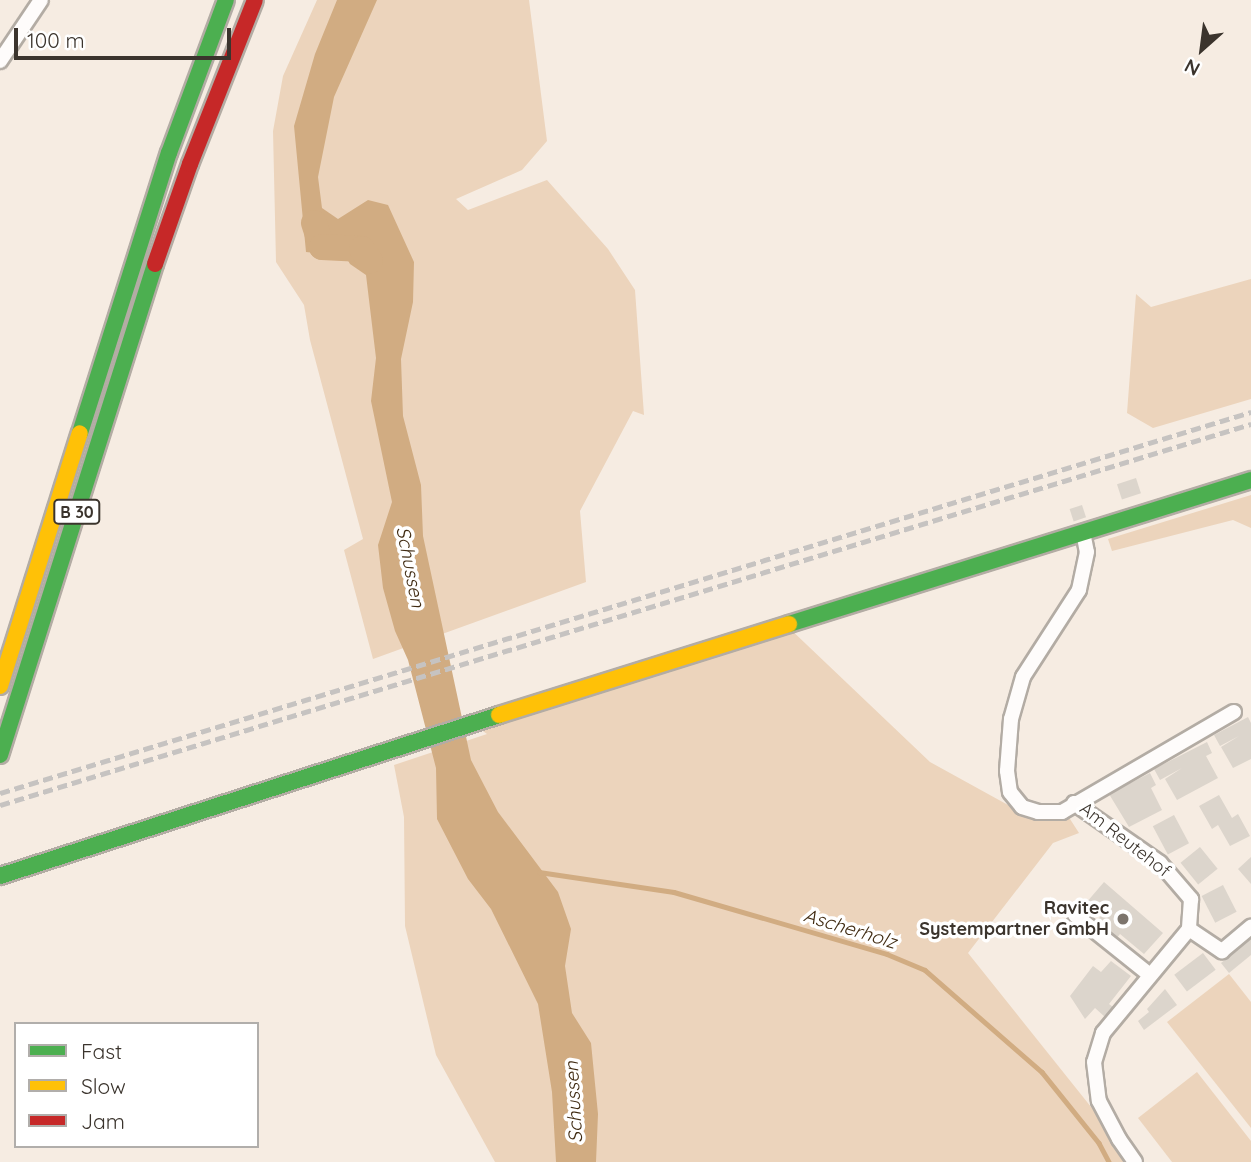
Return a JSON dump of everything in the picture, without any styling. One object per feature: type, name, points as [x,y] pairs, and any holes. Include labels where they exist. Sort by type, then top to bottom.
[{"type":"main road","name":"B 30","points":[[0,685],[169,153],[226,0]]},
{"type":"main road","name":"B 30","points":[[0,755],[153,268],[190,164],[255,0]]},
{"type":"main road","points":[[0,876],[412,742],[1251,480]]},
{"type":"street","points":[[0,61],[41,0]]},
{"type":"street","points":[[1074,803],[1062,811],[1038,812],[1022,807],[1010,792],[1007,771],[1011,719],[1023,677],[1079,590],[1087,552],[1083,532]]},
{"type":"street","name":"Am Reutehof","points":[[1189,929],[1191,899],[1160,863],[1074,803],[1234,712]]},
{"type":"street","points":[[1075,915],[1150,975]]},
{"type":"street","points":[[1135,1162],[1099,1101],[1094,1062],[1103,1033],[1189,929],[1222,951],[1251,927]]},
{"type":"shaded area","points":[[317,0],[529,0],[547,141],[522,170],[456,199],[468,210],[547,180],[608,249],[635,290],[644,415],[633,411],[580,511],[586,582],[373,659],[344,550],[363,539],[310,340],[304,305],[276,262],[273,131],[283,76]]},
{"type":"shaded area","points":[[1251,279],[1251,399],[1153,428],[1127,413],[1136,294],[1151,307]]},
{"type":"shaded area","points":[[1251,495],[1251,528],[1233,520],[1112,551],[1108,539]]},
{"type":"shaded area","points":[[786,625],[930,762],[1037,821],[1070,819],[1079,833],[1053,843],[968,953],[1135,1162],[495,1162],[436,1055],[405,926],[404,817],[394,765],[487,734],[473,724]]},
{"type":"shaded area","points":[[1229,974],[1251,1002],[1251,1128],[1167,1022]]},
{"type":"shaded area","points":[[1197,1072],[1251,1141],[1251,1162],[1172,1162],[1138,1118]]},
{"type":"water","points":[[337,0],[377,0],[334,97],[318,177],[322,208],[338,219],[368,200],[388,205],[414,262],[413,302],[401,359],[403,416],[421,485],[423,536],[471,760],[498,812],[558,892],[571,929],[565,966],[572,1013],[591,1043],[598,1114],[596,1162],[556,1162],[552,1092],[538,1004],[491,909],[468,879],[437,819],[436,768],[408,660],[395,631],[383,588],[378,545],[392,502],[371,401],[376,358],[366,275],[350,264],[337,242],[324,254],[306,252],[294,126],[315,54]]},
{"type":"building","points":[[1136,478],[1141,493],[1122,499],[1117,484]]},
{"type":"building","points":[[1082,505],[1086,517],[1074,521],[1070,509]]},
{"type":"building","points":[[1248,717],[1251,723],[1251,759],[1233,768],[1221,747],[1239,736],[1220,746],[1214,735]]},
{"type":"building","points":[[1207,742],[1212,753],[1206,756],[1218,778],[1177,800],[1165,779],[1182,768],[1160,780],[1154,769]]},
{"type":"building","points":[[1150,773],[1156,785],[1151,788],[1162,810],[1129,827],[1109,794]]},
{"type":"building","points":[[1219,795],[1232,818],[1238,814],[1250,836],[1230,846],[1218,825],[1212,829],[1199,806]]},
{"type":"building","points":[[1174,815],[1189,843],[1168,855],[1153,826]]},
{"type":"building","points":[[1200,847],[1218,869],[1198,884],[1181,863]]},
{"type":"building","points":[[1251,857],[1251,884],[1238,869]]},
{"type":"building","name":"Ravitec Systempartner GmbH","points":[[1104,882],[1163,933],[1144,954],[1120,934],[1116,939],[1096,921],[1101,916],[1086,903]]},
{"type":"building","points":[[1223,885],[1237,912],[1215,923],[1202,896]]},
{"type":"building","points":[[1251,939],[1251,955],[1229,973],[1221,963]]},
{"type":"building","points":[[1203,953],[1216,970],[1187,991],[1174,975]]},
{"type":"building","points":[[1111,961],[1131,976],[1109,1004],[1113,1007],[1105,1017],[1095,1008],[1085,1019],[1070,996],[1093,966],[1101,972]]},
{"type":"building","points":[[1165,989],[1177,1005],[1144,1030],[1138,1021],[1149,1012],[1147,1009]]},
{"type":"waterway","name":"Schussen","points":[[314,223],[322,247],[362,249],[370,261]]},
{"type":"waterway","name":"Ascherholz","points":[[539,872],[674,892],[887,954],[925,970],[1042,1072],[1099,1143],[1109,1162]]},
{"type":"railway","points":[[0,793],[1251,412]]},
{"type":"railway","points":[[0,805],[1251,424]]},
{"type":"traffic: fast","points":[[80,433],[169,153],[226,0]]},
{"type":"traffic: fast","points":[[0,755],[155,264]]},
{"type":"traffic: fast","points":[[789,624],[1251,480]]},
{"type":"traffic: fast","points":[[0,876],[499,715]]},
{"type":"traffic: slow","points":[[0,686],[80,433]]},
{"type":"traffic: slow","points":[[499,715],[789,624]]},
{"type":"traffic: jam","points":[[155,264],[190,164],[255,0]]},
{"type":"place","name":"Ravitec Systempartner GmbH","points":[[1123,919]]}]
